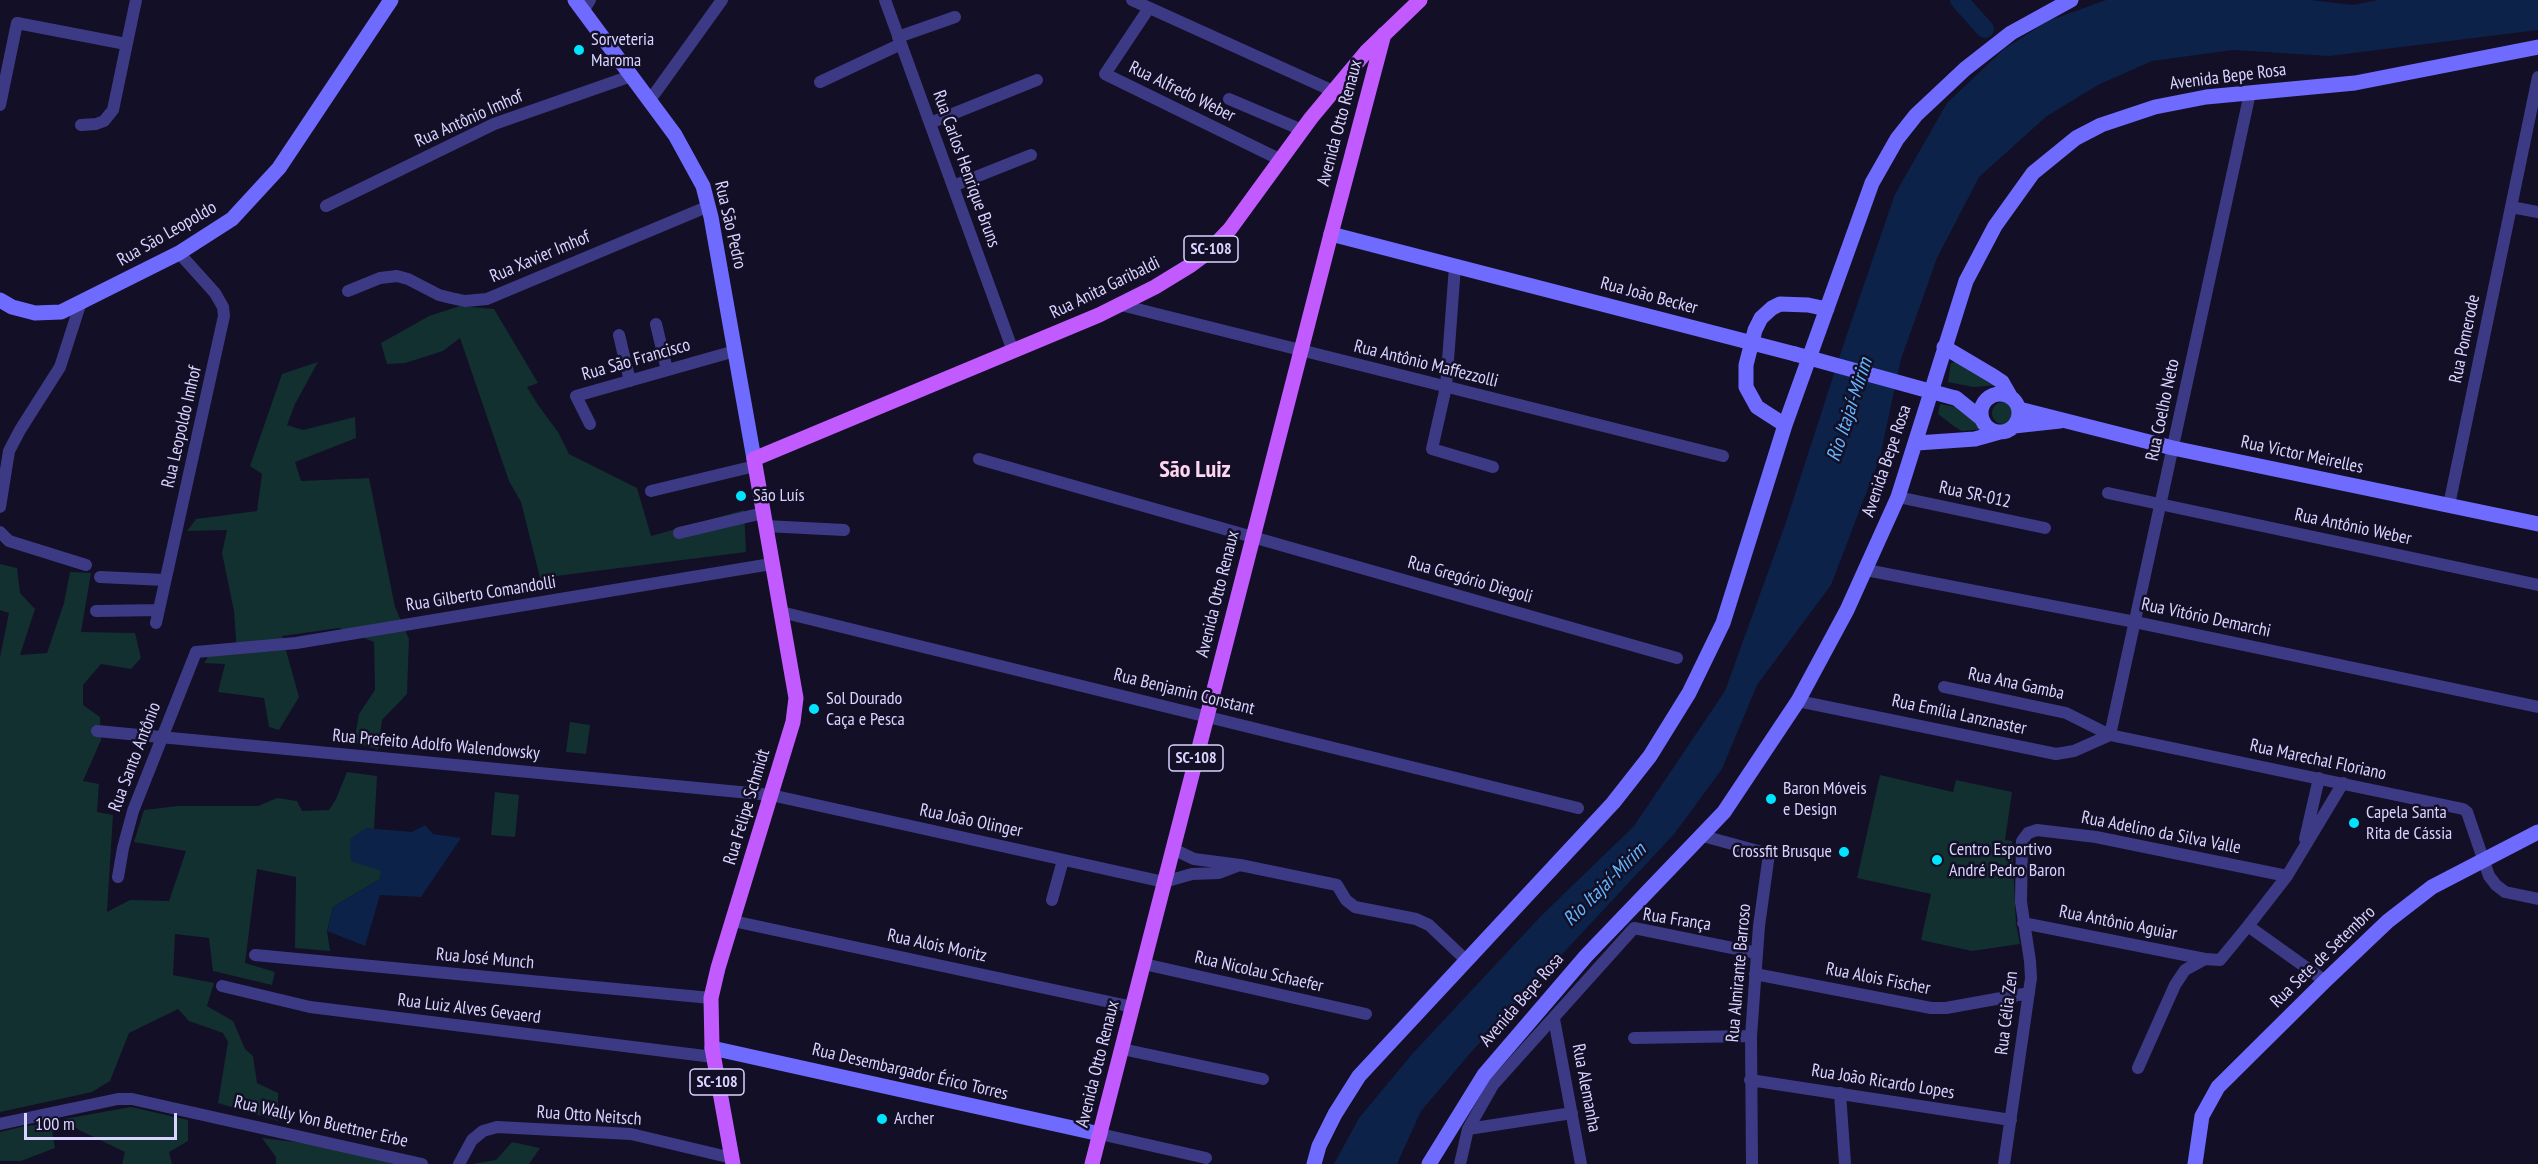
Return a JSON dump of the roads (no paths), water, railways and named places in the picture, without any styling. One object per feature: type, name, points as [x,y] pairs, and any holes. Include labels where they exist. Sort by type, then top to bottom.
[{"type":"main road","name":"Rua São Leopoldo","points":[[1,299],[22,310],[50,314],[61,312],[80,305],[179,253],[232,219],[265,186],[279,168],[391,0]]},
{"type":"main road","name":"SC-108","points":[[1384,33],[1420,0]]},
{"type":"main road","points":[[1314,1164],[1319,1146],[1335,1114],[1359,1076],[1613,803],[1650,756],[1689,693],[1723,623],[1785,425],[1872,183],[1897,139],[1916,116],[1965,69],[2011,33],[2072,0]]},
{"type":"main road","name":"Rua São Pedro","points":[[583,4],[687,154],[700,180],[709,206],[755,463]]},
{"type":"main road","name":"Rua Anita Garibaldi","points":[[755,463],[1120,305],[1155,287],[1206,254],[1230,229],[1333,91],[1384,33]]},
{"type":"main road","name":"Avenida Otto Renaux","points":[[1092,1164],[1330,234],[1384,33]]},
{"type":"main road","name":"Avenida Bepe Rosa","points":[[1429,1164],[1467,1101],[1506,1049],[1621,918],[1703,836],[1740,791],[1798,700],[1866,570],[1898,497],[1917,443],[1944,347],[1966,281],[1989,235],[2033,173],[2076,138],[2101,125],[2137,112],[2181,101],[2355,83],[2538,47]]},
{"type":"main road","points":[[1349,72],[1363,69],[1373,79]]},
{"type":"main road","name":"Rua João Becker","points":[[1330,234],[1956,398],[1987,399]]},
{"type":"main road","points":[[1785,425],[1757,407],[1746,387],[1746,365],[1751,343],[1761,318],[1780,304],[1827,309]]},
{"type":"main road","points":[[1944,347],[2002,382],[2019,409],[2020,415],[2007,429],[1986,426],[1981,411],[1987,399],[1998,394],[2010,396]]},
{"type":"main road","name":"Rua João Becker","points":[[1956,398],[1982,419]]},
{"type":"main road","name":"Rua Victor Meirelles","points":[[2019,409],[2039,412],[2060,421],[2173,448],[2538,522]]},
{"type":"main road","name":"Rua Victor Meirelles","points":[[1917,443],[1975,439],[2007,429],[2060,421]]},
{"type":"main road","name":"Rua Felipe Schmidt","points":[[733,1161],[712,1052],[711,998],[794,722],[796,698],[755,463]]},
{"type":"main road","name":"Rua Sete de Setembro","points":[[2195,1164],[2202,1116],[2218,1087],[2325,981],[2409,903],[2432,887],[2538,832]]},
{"type":"main road","name":"Rua Desembargador Érico Torres","points":[[712,1052],[1100,1134]]},
{"type":"street","points":[[81,125],[104,121],[113,110],[136,0]]},
{"type":"street","points":[[650,100],[722,0]]},
{"type":"street","name":"Rua Carlos Henrique Bruns","points":[[885,0],[1013,351]]},
{"type":"street","points":[[1132,0],[1333,91]]},
{"type":"street","name":"Rua Alfredo Weber","points":[[1149,8],[1105,74],[1281,160]]},
{"type":"street","points":[[820,82],[900,40],[955,17]]},
{"type":"street","points":[[0,105],[17,23],[126,44]]},
{"type":"street","name":"Rua Antônio Imhof","points":[[326,206],[494,124],[632,76]]},
{"type":"street","name":"Rua Pomerode","points":[[2449,505],[2538,77]]},
{"type":"street","points":[[930,123],[1037,80]]},
{"type":"street","name":"Rua Coelho Neto","points":[[2110,735],[2250,93]]},
{"type":"street","points":[[1229,99],[1302,130]]},
{"type":"street","points":[[953,186],[1031,155]]},
{"type":"street","name":"Rua Xavier Imhof","points":[[348,291],[380,278],[397,276],[408,279],[439,295],[465,301],[487,299],[709,206]]},
{"type":"street","points":[[2511,207],[2538,212]]},
{"type":"street","name":"Rua Leopoldo Imhof","points":[[156,623],[224,316],[223,307],[215,292],[179,253]]},
{"type":"street","points":[[1455,266],[1446,387],[1432,449],[1493,467]]},
{"type":"street","points":[[0,507],[9,452],[60,368],[73,334],[80,305]]},
{"type":"street","name":"Rua Antônio Maffezzolli","points":[[1120,305],[1723,456]]},
{"type":"street","points":[[656,324],[667,370]]},
{"type":"street","points":[[619,335],[630,381]]},
{"type":"street","name":"Rua São Francisco","points":[[590,424],[576,396],[735,351]]},
{"type":"street","name":"Rua Gregório Diegoli","points":[[979,459],[1677,658]]},
{"type":"street","points":[[651,491],[755,463]]},
{"type":"street","name":"Rua Antônio Weber","points":[[2108,493],[2538,585]]},
{"type":"street","name":"Rua SR-012","points":[[1898,497],[2044,528]]},
{"type":"street","points":[[679,533],[764,520],[844,530]]},
{"type":"street","points":[[0,532],[9,541],[86,566]]},
{"type":"street","name":"Rua Gilberto Comandolli","points":[[196,652],[296,643],[771,564]]},
{"type":"street","name":"Rua Vitório Demarchi","points":[[1866,570],[2135,622],[2538,707]]},
{"type":"street","points":[[100,577],[165,580]]},
{"type":"street","points":[[96,611],[159,610]]},
{"type":"street","name":"Rua Benjamin Constant","points":[[781,612],[1578,808]]},
{"type":"street","name":"Rua Santo Antônio","points":[[118,878],[127,829],[196,652]]},
{"type":"street","name":"Rua Ana Gamba","points":[[1944,687],[2066,713],[2110,735]]},
{"type":"street","name":"Rua Emília Lanznaster","points":[[1798,700],[2056,754],[2074,752],[2110,735]]},
{"type":"street","name":"Rua Prefeito Adolfo Walendowsky","points":[[97,731],[771,795]]},
{"type":"street","name":"Rua Marechal Floriano","points":[[2110,735],[2463,809],[2467,812],[2482,860]]},
{"type":"street","points":[[2303,849],[2319,778]]},
{"type":"street","points":[[2138,1068],[2179,977],[2185,970],[2205,959],[2220,960],[2226,956],[2287,876],[2343,783]]},
{"type":"street","name":"Rua João Olinger","points":[[771,795],[1164,882]]},
{"type":"street","name":"Rua Adelino da Silva Valle","points":[[2028,833],[2037,830],[2096,837],[2287,876]]},
{"type":"street","name":"Rua Célia Zen","points":[[2004,1164],[2029,993],[2030,961],[2021,902],[2022,842],[2028,833]]},
{"type":"street","name":"Rua Almirante Barroso","points":[[1703,836],[1769,854],[1757,953],[1751,1036],[1752,1164]]},
{"type":"street","points":[[1173,849],[1194,860],[1240,865],[1337,885],[1346,900],[1354,907],[1416,919],[1429,926],[1467,961]]},
{"type":"street","points":[[1052,900],[1063,860]]},
{"type":"street","points":[[2482,860],[2489,876],[2501,890],[2538,898]]},
{"type":"street","points":[[1164,882],[1191,874],[1219,873],[1240,865]]},
{"type":"street","name":"Rua Alois Moritz","points":[[733,921],[1133,1007]]},
{"type":"street","name":"Rua Antônio Aguiar","points":[[2023,923],[2205,959]]},
{"type":"street","points":[[2248,926],[2325,981]]},
{"type":"street","name":"Rua França","points":[[1460,1164],[1468,1130],[1492,1085],[1634,928],[1757,953]]},
{"type":"street","name":"Rua José Munch","points":[[255,955],[711,998]]},
{"type":"street","name":"Rua Nicolau Schaefer","points":[[1143,964],[1366,1014]]},
{"type":"street","name":"Rua Alois Fischer","points":[[1755,974],[1931,1008],[1946,1008],[2029,993]]},
{"type":"street","name":"Rua Luiz Alves Gevaerd","points":[[222,986],[310,1007],[712,1052]]},
{"type":"street","name":"Rua Alemanha","points":[[1554,1019],[1581,1164]]},
{"type":"street","points":[[1634,1038],[1751,1036]]},
{"type":"street","points":[[1122,1049],[1263,1079]]},
{"type":"street","name":"Rua João Ricardo Lopes","points":[[1750,1080],[2011,1120]]},
{"type":"street","points":[[1840,1094],[1845,1164]]},
{"type":"street","name":"Rua Wally Von Buettner Erbe","points":[[0,1124],[118,1098],[132,1099],[422,1164]]},
{"type":"street","points":[[1468,1130],[1572,1113]]},
{"type":"street","name":"Rua Otto Neitsch","points":[[458,1164],[472,1140],[483,1131],[497,1127],[631,1134],[733,1161]]},
{"type":"street","points":[[1100,1134],[1206,1158]]},
{"type":"water","name":"Rio Itajaí-Mirim","points":[[2106,0],[2311,0],[2353,5],[2378,0],[2538,0],[2538,30],[2329,56],[2233,50],[2152,61],[2098,85],[2047,116],[1979,177],[1937,258],[1901,359],[1880,457],[1831,585],[1757,685],[1722,769],[1675,833],[1473,1050],[1421,1111],[1397,1164],[1334,1164],[1359,1118],[1413,1053],[1541,916],[1634,826],[1725,691],[1785,525],[1895,194],[1947,103],[2004,49],[2048,21]]},
{"type":"water","points":[[425,825],[433,834],[461,838],[421,897],[380,895],[365,946],[327,931],[333,907],[380,879],[381,871],[351,861],[350,839],[366,828],[412,832]]},
{"type":"waterway","points":[[1959,0],[1985,29]]},
{"type":"place","name":"Sorveteria Maroma","points":[[579,50]]},
{"type":"place","name":"São Luís","points":[[741,496]]},
{"type":"place","name":"Sol Dourado Caça e Pesca","points":[[814,709]]},
{"type":"place","name":"Baron Móveis e Design","points":[[1771,799]]},
{"type":"place","name":"Capela Santa Rita de Cássia","points":[[2354,823]]},
{"type":"place","name":"Crossfit Brusque","points":[[1844,852]]},
{"type":"place","name":"Centro Esportivo André Pedro Baron","points":[[1937,860]]},
{"type":"place","name":"Archer","points":[[882,1119]]},
{"type":"district","name":"São Luiz","points":[[1195,470]]}]
